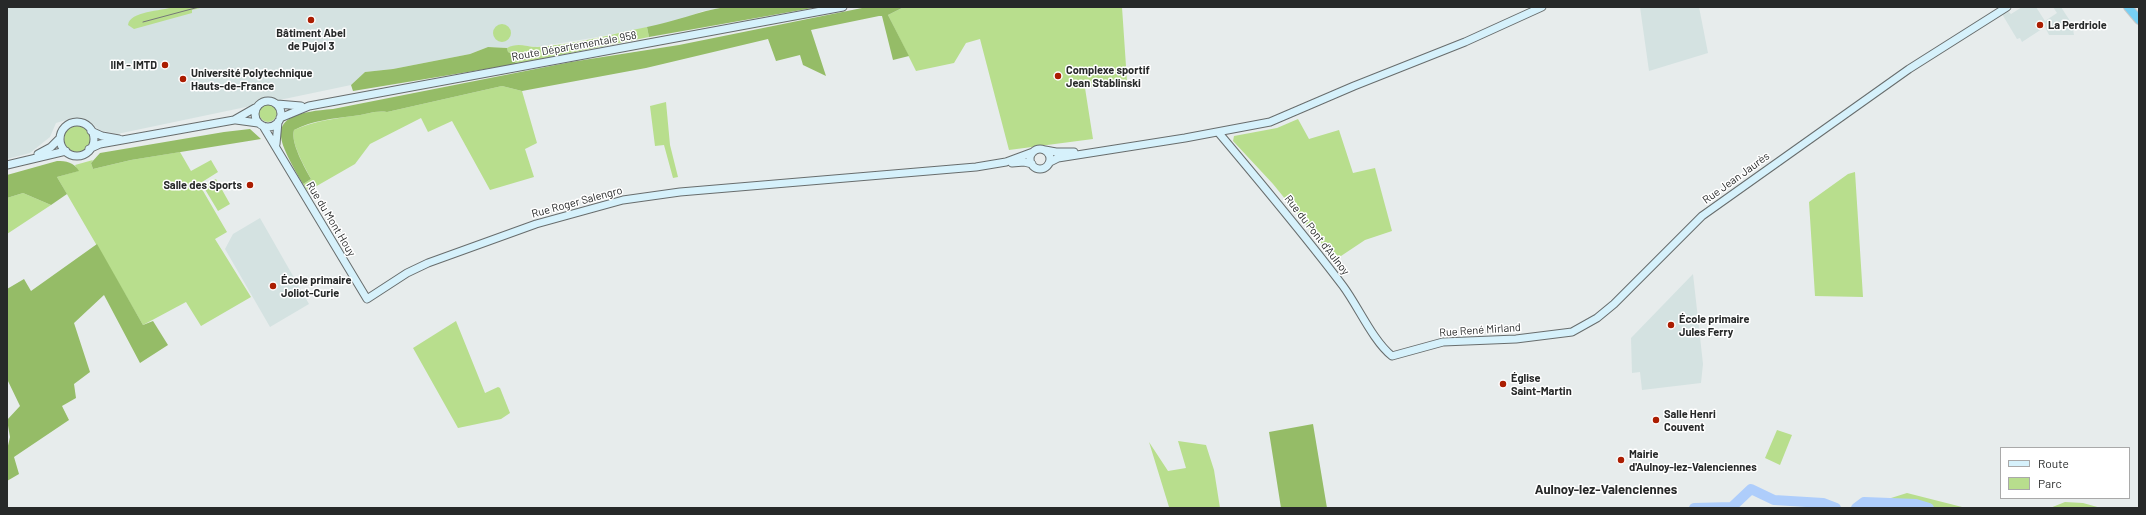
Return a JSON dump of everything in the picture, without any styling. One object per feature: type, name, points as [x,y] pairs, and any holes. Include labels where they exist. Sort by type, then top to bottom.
[{"type":"highway","points":[[2128,7],[2139,20]]},
{"type":"street","name":"Route Départementale 958","points":[[279,120],[310,106],[843,7]]},
{"type":"street","points":[[1000,163],[1024,162],[1042,169],[1057,158],[1218,132],[1262,124],[1283,118],[1354,86],[1465,42],[1542,7]]},
{"type":"street","name":"Rue Jean Jaurès","points":[[1572,332],[1611,308],[1702,216],[1926,58],[2007,7]]},
{"type":"street","points":[[7,165],[27,159],[66,151],[78,155],[100,144],[234,120],[271,127],[279,120],[281,111],[277,104],[272,101],[265,100],[255,108],[234,120]]},
{"type":"street","name":"Route Départementale 958","points":[[277,104],[310,106]]},
{"type":"street","points":[[255,108],[254,116],[260,124]]},
{"type":"street","name":"Rue du Mont Houy","points":[[277,150],[276,133],[279,120]]},
{"type":"street","points":[[66,151],[61,144],[60,138],[63,129],[72,122],[84,123],[91,131],[105,137],[125,140]]},
{"type":"street","name":"Rue du Mont Houy","points":[[260,124],[367,299]]},
{"type":"street","points":[[89,149],[93,140],[91,131]]},
{"type":"street","name":"Rue du Pont d'Aulnoy","points":[[1218,132],[1318,254],[1353,301],[1383,347],[1392,356]]},
{"type":"street","points":[[27,159],[48,148],[60,138]]},
{"type":"street","points":[[1000,163],[1038,149],[1056,152],[1088,152]]},
{"type":"street","points":[[1045,150],[1050,156],[1050,162]]},
{"type":"street","points":[[1032,164],[1030,158],[1033,152]]},
{"type":"street","name":"Rue Roger Salengro","points":[[367,299],[408,273],[428,263],[536,224],[607,204],[659,194],[808,180],[940,170],[1000,163]]},
{"type":"street","name":"Rue René Mirland","points":[[1392,356],[1443,342],[1516,339],[1572,332]]},
{"type":"shaded area","name":"Université Polytechnique Hauts-de-France","points":[[7,7],[726,7],[703,11],[671,23],[592,38],[536,47],[518,45],[507,48],[488,47],[470,54],[393,69],[365,72],[351,85],[117,134],[99,130],[90,122],[73,118],[56,123],[50,137],[30,153],[7,159]]},
{"type":"shaded area","points":[[1640,7],[1699,7],[1708,53],[1649,71]]},
{"type":"shaded area","name":"La Perdriole","points":[[2022,7],[2036,7],[2045,21],[2057,13],[2053,7],[2061,7],[2072,24],[2074,35],[2049,35],[2045,27],[2022,42],[2020,38],[2017,39],[2002,14],[2008,11],[2011,14]]},
{"type":"shaded area","name":"École primaire Joliot-Curie","points":[[260,218],[309,304],[270,327],[225,249],[233,234]]},
{"type":"shaded area","name":"École primaire Jules Ferry","points":[[1693,274],[1703,364],[1701,383],[1642,390],[1640,372],[1632,373],[1631,338]]},
{"type":"green space","points":[[174,7],[204,7],[192,10],[192,13],[134,29],[128,25],[130,20],[140,14]]},
{"type":"green space","points":[[726,7],[818,7],[649,37],[647,27]]},
{"type":"green space","points":[[867,7],[904,7],[888,15],[909,56],[893,60],[882,16],[879,16],[811,30],[826,76],[803,65],[800,55],[776,61],[768,39],[646,68],[522,91],[502,86],[387,112],[374,112],[323,120],[294,130],[293,135],[296,148],[311,179],[303,184],[293,167],[282,140],[281,130],[285,122],[295,116],[310,112],[333,109],[571,62],[679,45]]},
{"type":"green space","name":"Complexe sportif Jean Stablinski","points":[[904,7],[1122,7],[1127,81],[1085,88],[1093,139],[1009,150],[980,39],[966,43],[954,63],[916,71],[888,15]]},
{"type":"green space","points":[[502,24],[508,27],[511,33],[508,39],[502,42],[496,39],[493,33],[496,27]]},
{"type":"green space","points":[[647,27],[649,37],[516,64],[513,54],[508,52],[507,48],[515,45],[537,47],[564,44]]},
{"type":"green space","points":[[488,47],[507,48],[508,52],[513,54],[516,64],[353,91],[351,85],[365,72],[393,69],[470,54]]},
{"type":"green space","points":[[502,86],[522,91],[537,143],[525,149],[534,177],[490,190],[452,121],[428,132],[421,118],[370,144],[355,164],[308,191],[303,184],[311,179],[296,148],[293,135],[294,130],[309,124],[323,121],[374,112],[387,112]]},
{"type":"green space","points":[[666,102],[670,145],[678,177],[673,178],[664,145],[655,146],[650,106]]},
{"type":"green space","points":[[264,104],[272,104],[277,109],[275,120],[272,122],[264,122],[259,117],[259,109]]},
{"type":"green space","points":[[1298,119],[1309,139],[1339,130],[1353,173],[1375,168],[1392,231],[1365,240],[1335,260],[1273,184],[1233,141],[1234,136],[1277,128]]},
{"type":"green space","points":[[77,126],[86,130],[90,139],[86,148],[77,152],[68,148],[64,139],[68,130]]},
{"type":"green space","points":[[250,129],[261,139],[131,160],[93,169],[91,163],[100,153]]},
{"type":"green space","points":[[180,152],[191,171],[211,160],[218,172],[199,184],[227,232],[215,239],[251,297],[201,326],[186,302],[143,325],[57,177],[78,171],[75,165],[93,160],[91,163],[93,169],[131,160]]},
{"type":"green space","points":[[57,161],[70,163],[79,171],[57,177],[67,194],[51,205],[23,193],[7,198],[7,175]]},
{"type":"green space","points":[[1855,172],[1863,297],[1815,296],[1809,202],[1848,174]]},
{"type":"green space","points":[[216,179],[230,204],[218,211],[203,186]]},
{"type":"green space","points":[[23,193],[51,205],[7,234],[7,198]]},
{"type":"green space","points":[[97,244],[143,325],[153,321],[168,345],[140,363],[104,295],[74,323],[90,372],[74,384],[76,398],[62,406],[69,420],[14,457],[19,474],[7,481],[7,450],[10,437],[7,420],[20,406],[7,379],[7,289],[24,279],[31,291]]},
{"type":"green space","points":[[456,321],[485,393],[498,387],[500,388],[510,413],[501,419],[458,428],[413,348]]},
{"type":"green space","points":[[1313,424],[1327,508],[1281,508],[1269,432]]},
{"type":"green space","points":[[1777,430],[1792,435],[1780,465],[1765,458]]},
{"type":"green space","points":[[1178,441],[1206,445],[1214,470],[1220,508],[1169,507],[1149,442],[1168,471],[1186,468]]},
{"type":"green space","points":[[1907,493],[1966,508],[1859,508]]},
{"type":"green space","points":[[2065,502],[2083,503],[2101,508],[2050,508]]},
{"type":"waterway","points":[[1694,508],[1732,507],[1751,489],[1774,500],[1823,503],[1836,508]]},
{"type":"waterway","points":[[1856,508],[1864,502],[1916,504],[1929,508]]},
{"type":"tram line","points":[[143,22],[199,7]]},
{"type":"place","name":"Bâtiment Abel de Pujol 3","points":[[311,20]]},
{"type":"place","name":"La Perdriole","points":[[2040,25]]},
{"type":"place","name":"IIM - IMTD","points":[[165,65]]},
{"type":"place","name":"Complexe sportif Jean Stablinski","points":[[1058,76]]},
{"type":"place","name":"Université Polytechnique Hauts-de-France","points":[[183,79]]},
{"type":"place","name":"Salle des Sports","points":[[250,185]]},
{"type":"place","name":"École primaire Joliot-Curie","points":[[273,286]]},
{"type":"place","name":"École primaire Jules Ferry","points":[[1671,325]]},
{"type":"place","name":"Église Saint-Martin","points":[[1503,384]]},
{"type":"place","name":"Salle Henri Couvent","points":[[1656,420]]},
{"type":"place","name":"Mairie d'Aulnoy-lez-Valenciennes","points":[[1621,460]]},
{"type":"district","name":"Aulnoy-lez-Valenciennes","points":[[1606,490]]}]
